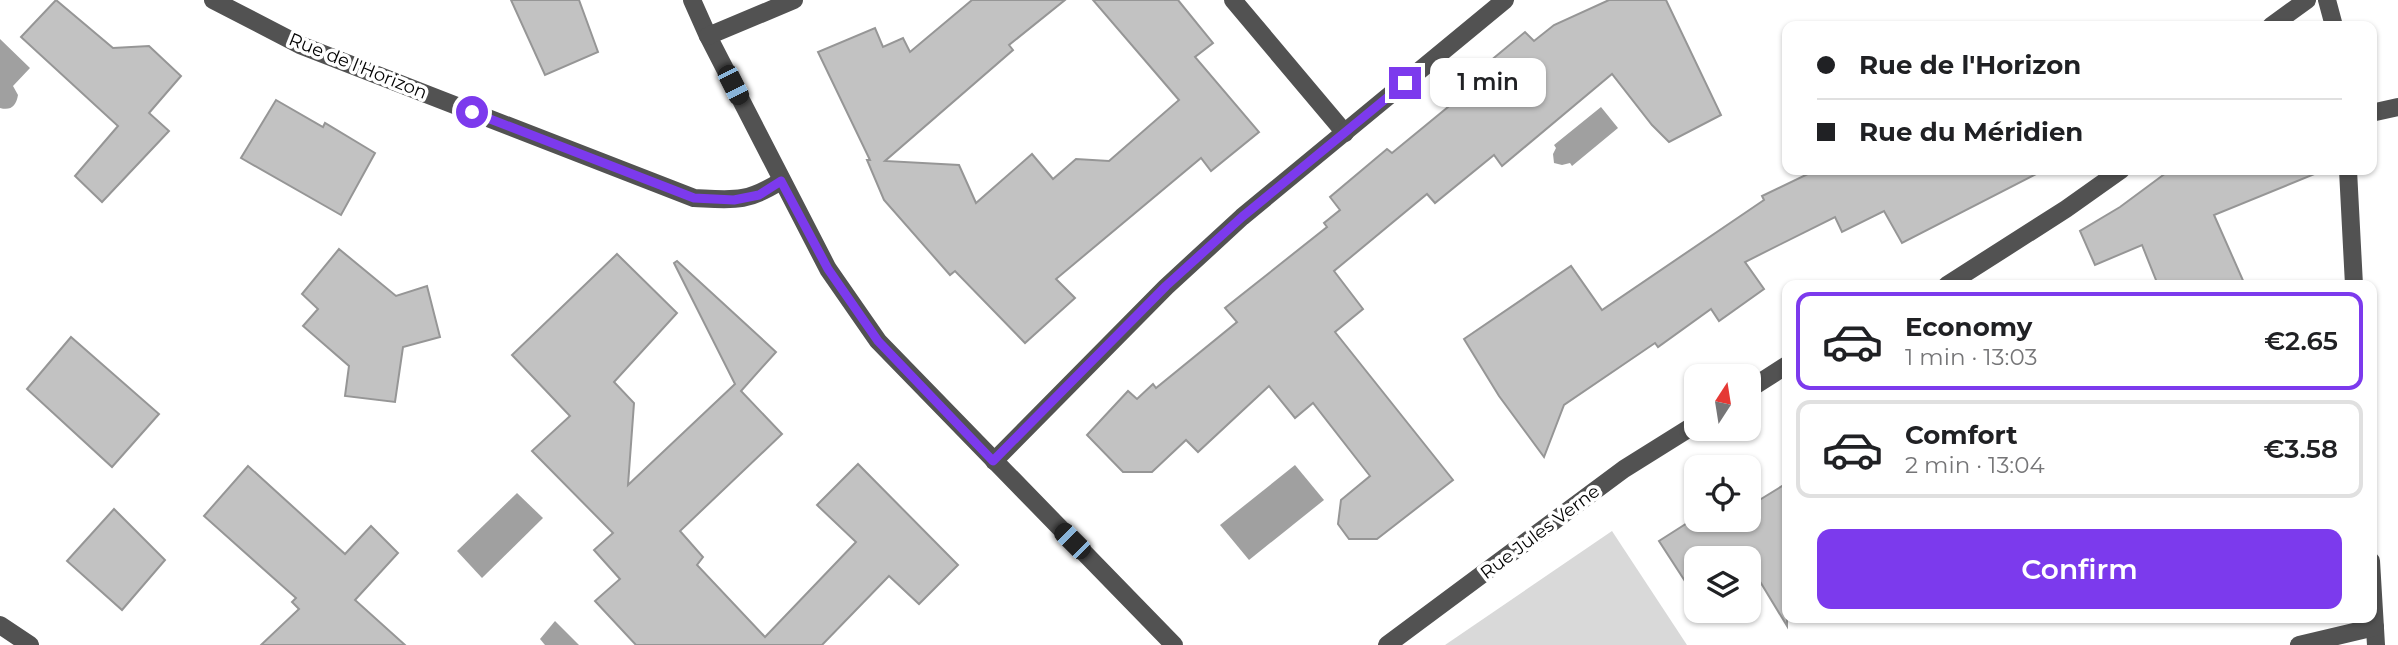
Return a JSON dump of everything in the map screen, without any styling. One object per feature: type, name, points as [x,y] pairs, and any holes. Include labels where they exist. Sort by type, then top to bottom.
[{"type":"street","name":"Rue de l'Horizon","points":[[213,0],[300,45],[694,198],[734,200],[759,195],[781,181]]},
{"type":"street","points":[[692,0],[781,181],[828,269],[878,341],[1174,645]]},
{"type":"street","points":[[708,36],[794,0]]},
{"type":"street","points":[[1233,0],[1345,133]]},
{"type":"street","points":[[993,461],[1166,286],[1242,217],[1505,0]]},
{"type":"street","points":[[2278,21],[2307,0]]},
{"type":"street","points":[[2327,0],[2333,21]]},
{"type":"street","points":[[2377,112],[2398,107]]},
{"type":"street","points":[[1955,280],[2114,175]]},
{"type":"street","points":[[2348,175],[2354,280]]},
{"type":"street","points":[[1761,382],[1782,368]]},
{"type":"street","name":"Rue Jules Verne","points":[[1387,645],[1624,469],[1684,432]]},
{"type":"street","points":[[0,625],[30,645]]},
{"type":"street","points":[[2299,645],[2376,636]]},
{"type":"shaded area","points":[[0,39],[30,68],[13,86],[18,95],[17,99],[12,107],[7,109],[0,108]]},
{"type":"shaded area","points":[[1601,107],[1618,128],[1572,166],[1570,163],[1554,163],[1554,145]]},
{"type":"shaded area","points":[[1295,465],[1324,500],[1249,560],[1220,525]]},
{"type":"shaded area","points":[[517,493],[543,518],[482,578],[457,551]]},
{"type":"shaded area","points":[[1612,531],[1687,645],[1445,645]]},
{"type":"shaded area","points":[[555,621],[579,645],[545,645],[540,639]]},
{"type":"building","points":[[56,0],[113,48],[149,46],[181,76],[149,113],[169,131],[102,202],[75,176],[118,126],[21,37]]},
{"type":"building","points":[[511,0],[579,0],[598,52],[545,75]]},
{"type":"building","points":[[972,0],[1065,0],[1009,45],[1013,50],[885,161],[959,165],[976,203],[1032,154],[1053,179],[1076,159],[1109,161],[1179,100],[1093,0],[1178,0],[1213,43],[1195,57],[1259,132],[1211,171],[1201,158],[1056,279],[1075,298],[1025,343],[955,271],[950,275],[884,200],[867,160],[870,160],[818,52],[875,28],[883,47],[903,38],[910,52]]},
{"type":"building","points":[[1609,0],[1666,0],[1721,115],[1669,142],[1652,125],[1612,74],[1502,166],[1494,155],[1435,203],[1427,194],[1334,271],[1363,309],[1335,332],[1453,480],[1377,539],[1349,539],[1338,524],[1341,500],[1370,476],[1313,403],[1295,418],[1269,386],[1198,452],[1186,440],[1152,472],[1123,472],[1087,435],[1128,391],[1137,399],[1153,384],[1156,388],[1237,322],[1225,308],[1327,227],[1324,223],[1340,210],[1330,197],[1387,149],[1392,153],[1476,84],[1471,77],[1525,32],[1534,41],[1554,25]]},
{"type":"building","points":[[276,100],[323,127],[325,123],[375,153],[341,215],[241,158]]},
{"type":"building","points":[[1806,175],[2034,175],[1902,243],[1884,211],[1842,232],[1835,217],[1745,262],[1764,289],[1719,321],[1711,309],[1658,347],[1655,343],[1564,405],[1544,457],[1499,396],[1464,339],[1571,266],[1602,310],[1764,200],[1762,196]]},
{"type":"building","points":[[2163,175],[2312,175],[2214,215],[2243,280],[2156,280],[2142,245],[2095,265],[2080,231],[2120,207]]},
{"type":"building","points":[[339,249],[396,296],[427,286],[440,337],[403,347],[395,402],[345,396],[349,366],[303,326],[318,309],[302,294]]},
{"type":"building","points":[[617,254],[677,313],[614,382],[634,403],[628,485],[735,384],[674,263],[677,261],[776,352],[741,391],[782,434],[680,531],[703,557],[697,565],[765,637],[856,542],[817,505],[858,464],[958,565],[919,604],[889,576],[822,645],[636,645],[595,601],[620,579],[594,550],[613,533],[532,451],[570,416],[512,355]]},
{"type":"building","points":[[71,337],[159,414],[112,467],[27,389]]},
{"type":"building","points":[[248,466],[345,554],[371,526],[398,553],[355,600],[405,645],[261,645],[299,609],[292,602],[296,598],[204,516]]},
{"type":"building","points":[[1782,486],[1782,618],[1761,583],[1761,546],[1684,546],[1684,580],[1659,541],[1684,525],[1684,532],[1761,532],[1761,499]]},
{"type":"building","points":[[114,509],[165,560],[122,610],[67,561]]},
{"type":"route","points":[[472,112],[694,198],[734,200],[759,195],[781,181],[828,269],[878,341],[993,461],[1166,286],[1242,217],[1405,83]]}]
